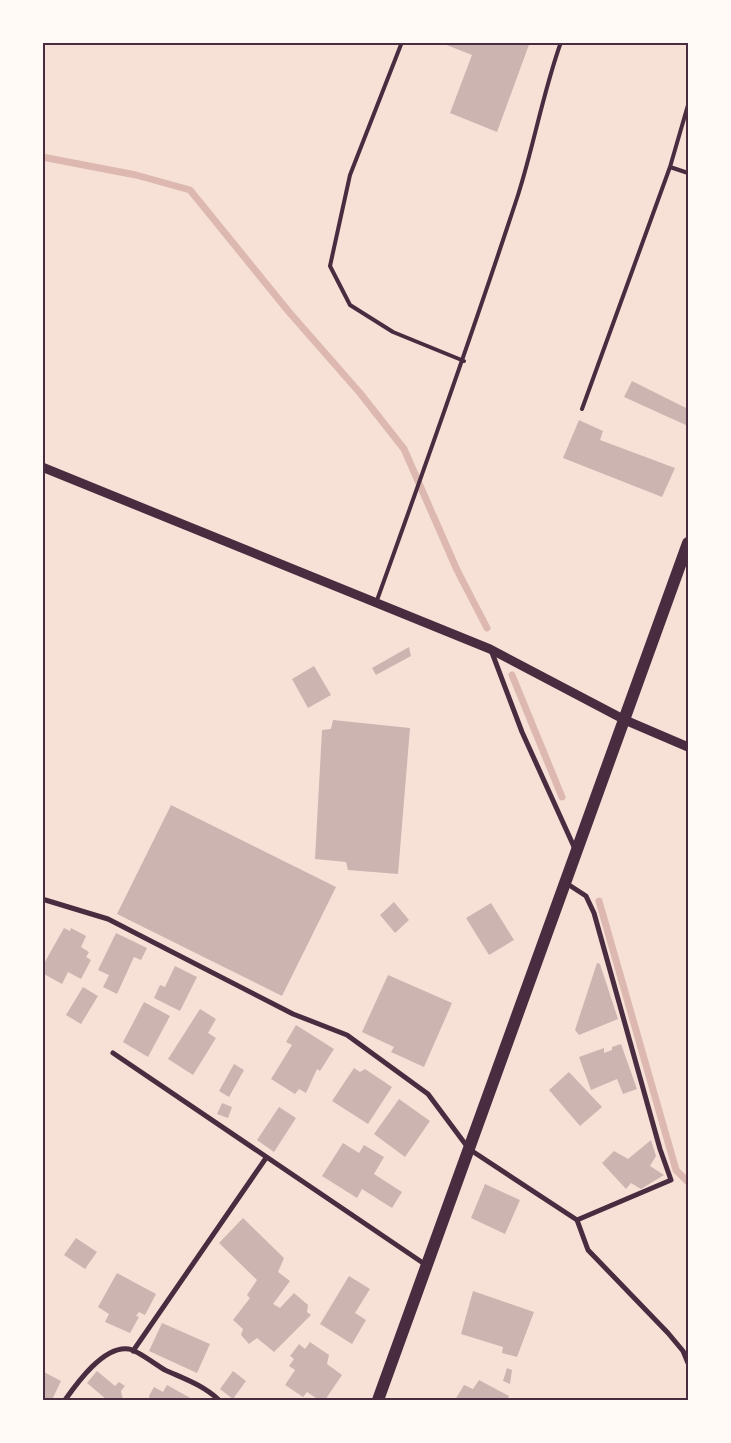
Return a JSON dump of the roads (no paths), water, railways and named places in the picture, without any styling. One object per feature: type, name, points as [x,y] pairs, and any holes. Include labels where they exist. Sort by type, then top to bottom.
[{"type":"main road","points":[[378,1400],[688,544]]},
{"type":"street","points":[[42,467],[490,649],[625,720],[688,746]]},
{"type":"street","points":[[490,649],[522,732],[577,852]]},
{"type":"street","points":[[565,883],[586,896],[594,913],[660,1150],[671,1180],[577,1220]]},
{"type":"street","points":[[42,899],[108,919],[293,1014],[347,1035],[428,1094],[469,1149],[577,1220],[588,1250],[668,1333],[683,1351],[688,1363]]},
{"type":"street","points":[[113,1053],[426,1266]]},
{"type":"street","points":[[133,1351],[266,1158]]},
{"type":"street","points":[[65,1400],[78,1382],[112,1351],[129,1349],[162,1368],[196,1382],[219,1400]]},
{"type":"lane","points":[[402,42],[350,175],[330,266],[350,305],[393,332],[464,361]]},
{"type":"lane","points":[[376,603],[464,361],[518,194],[548,77],[561,42]]},
{"type":"lane","points":[[582,409],[670,167],[688,105]]},
{"type":"lane","points":[[670,167],[688,173]]},
{"type":"waterway","points":[[42,157],[136,175],[190,190],[289,312],[360,393],[404,449],[457,570],[487,628]]},
{"type":"waterway","points":[[512,675],[562,797]]},
{"type":"waterway","points":[[599,901],[676,1170],[688,1182]]}]
